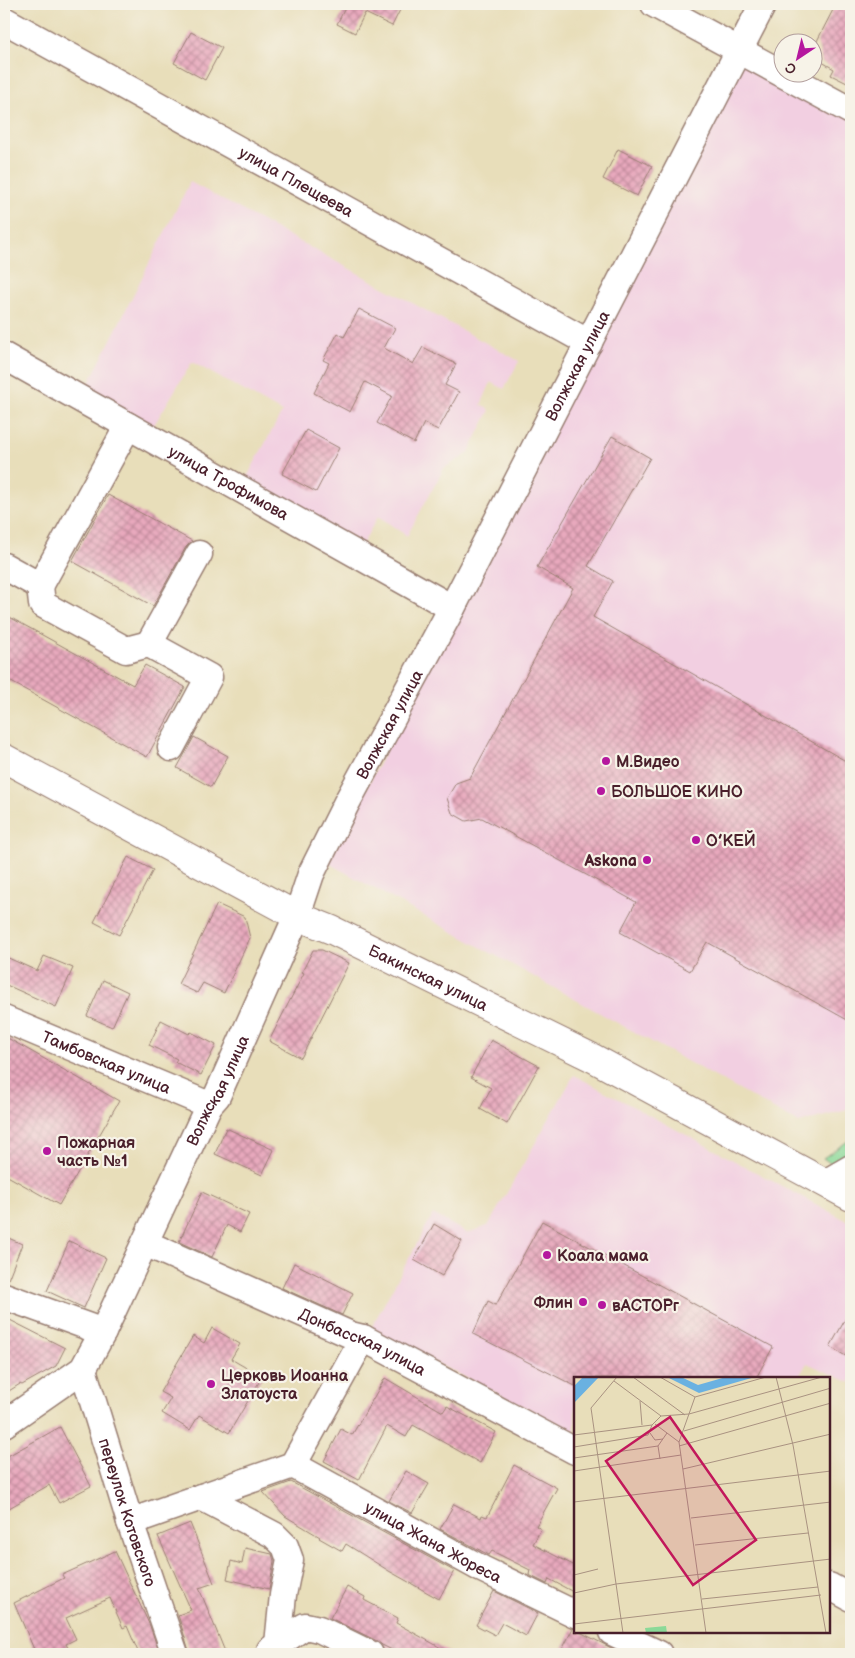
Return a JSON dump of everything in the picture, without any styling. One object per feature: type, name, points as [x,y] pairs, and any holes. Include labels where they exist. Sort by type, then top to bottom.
[{"type":"main road","name":"Бакинская улица","points":[[4,758],[297,916],[332,930],[593,1058],[851,1197]]},
{"type":"street","points":[[654,4],[851,111]]},
{"type":"street","name":"Волжская улица","points":[[4,1424],[83,1369],[103,1332],[209,1105],[217,1096],[297,916],[311,874],[346,804],[452,608],[763,4]]},
{"type":"street","name":"улица Плещеева","points":[[4,20],[588,344]]},
{"type":"street","name":"улица Трофимова","points":[[4,356],[452,608]]},
{"type":"street","points":[[128,426],[40,586],[42,604],[126,650],[149,644],[209,677],[170,748]]},
{"type":"street","points":[[149,644],[199,554]]},
{"type":"street","points":[[4,566],[40,586]]},
{"type":"street","name":"Тамбовская улица","points":[[4,1019],[209,1105]]},
{"type":"street","points":[[825,1183],[851,1168]]},
{"type":"street","name":"Донбасская улица","points":[[145,1243],[352,1335],[363,1338],[574,1450]]},
{"type":"street","points":[[4,1296],[103,1332]]},
{"type":"street","points":[[130,1522],[293,1465],[363,1338]]},
{"type":"street","name":"переулок Котовского","points":[[83,1369],[130,1522],[175,1654]]},
{"type":"street","name":"улица Жана Жореса","points":[[293,1465],[482,1569],[574,1614]]},
{"type":"street","points":[[201,1497],[274,1535],[285,1546],[290,1560],[271,1649]]},
{"type":"street","points":[[830,1587],[851,1598]]},
{"type":"street","points":[[271,1649],[305,1626],[319,1630],[370,1654]]},
{"type":"street","points":[[614,1633],[659,1654]]},
{"type":"shaded area","points":[[744,56],[772,71],[772,82],[791,82],[851,115],[851,1109],[799,1123],[328,863]]},
{"type":"shaded area","points":[[190,182],[519,361],[504,389],[491,382],[481,405],[490,410],[468,454],[444,468],[407,536],[378,516],[359,550],[242,486],[282,412],[192,362],[151,430],[85,391]]},
{"type":"shaded area","points":[[574,1075],[851,1223],[851,1383],[807,1363],[799,1377],[574,1377],[574,1432],[370,1330],[433,1214],[467,1233],[488,1226]]},
{"type":"green space","points":[[851,1139],[851,1155],[833,1165],[823,1158]]},
{"type":"building","points":[[347,4],[403,4],[392,26],[365,13],[355,33],[337,24]]},
{"type":"building","points":[[836,4],[851,4],[851,85],[831,75],[834,69],[822,62],[822,32]]},
{"type":"building","points":[[191,32],[222,48],[205,80],[174,63]]},
{"type":"building","points":[[618,149],[652,166],[637,196],[603,179]]},
{"type":"building","points":[[359,309],[395,328],[384,348],[413,364],[423,347],[456,364],[445,385],[459,392],[438,430],[424,423],[414,443],[377,423],[392,396],[365,382],[350,412],[314,393],[329,363],[323,360],[338,333],[344,337]]},
{"type":"building","points":[[306,430],[339,448],[316,492],[282,474]]},
{"type":"building","points":[[612,436],[650,458],[588,566],[613,581],[593,617],[851,764],[851,1022],[707,942],[690,971],[620,932],[636,902],[482,818],[466,821],[452,813],[447,798],[456,783],[470,778],[573,588],[537,567]]},
{"type":"building","points":[[108,495],[192,541],[186,547],[153,606],[72,561]]},
{"type":"building","points":[[4,614],[133,685],[145,665],[185,687],[147,757],[4,678]]},
{"type":"building","points":[[194,737],[228,756],[211,787],[177,768]]},
{"type":"building","points":[[128,857],[153,870],[119,935],[94,922]]},
{"type":"building","points":[[217,904],[245,917],[250,938],[224,993],[203,983],[197,993],[178,984]]},
{"type":"building","points":[[313,950],[322,950],[349,963],[301,1058],[269,1041],[304,973],[302,972]]},
{"type":"building","points":[[4,956],[37,971],[44,956],[73,968],[56,1007],[4,984]]},
{"type":"building","points":[[103,980],[128,992],[112,1027],[87,1016]]},
{"type":"building","points":[[161,1020],[216,1045],[201,1075],[175,1062],[177,1059],[149,1045]]},
{"type":"building","points":[[4,1036],[119,1101],[59,1205],[4,1174]]},
{"type":"building","points":[[491,1040],[539,1066],[507,1124],[480,1109],[491,1088],[471,1077]]},
{"type":"building","points":[[226,1128],[274,1150],[262,1175],[215,1154]]},
{"type":"building","points":[[202,1192],[249,1214],[240,1232],[227,1225],[212,1257],[179,1242]]},
{"type":"building","name":"вАСТОРг","points":[[542,1221],[773,1347],[757,1377],[574,1377],[574,1385],[473,1334],[488,1301],[496,1305]]},
{"type":"building","points":[[434,1224],[462,1241],[442,1276],[414,1260]]},
{"type":"building","points":[[4,1236],[22,1244],[7,1282],[4,1281]]},
{"type":"building","points":[[69,1241],[106,1258],[84,1308],[47,1291]]},
{"type":"building","points":[[294,1263],[353,1293],[342,1315],[282,1288]]},
{"type":"building","points":[[851,1309],[851,1359],[830,1347]]},
{"type":"building","points":[[4,1317],[65,1348],[56,1366],[4,1394]]},
{"type":"building","name":"Церковь Иоанна Златоуста","points":[[212,1328],[240,1344],[231,1359],[262,1377],[229,1433],[199,1415],[190,1430],[162,1413],[171,1398],[160,1392],[193,1336],[204,1343]]},
{"type":"building","points":[[385,1378],[443,1412],[447,1406],[496,1432],[480,1463],[413,1425],[406,1437],[387,1426],[359,1480],[324,1461],[341,1429],[352,1435]]},
{"type":"building","points":[[60,1427],[91,1486],[59,1503],[49,1485],[4,1511],[4,1458]]},
{"type":"building","points":[[514,1465],[557,1488],[536,1526],[541,1529],[533,1544],[574,1565],[574,1592],[549,1579],[547,1584],[529,1575],[530,1570],[492,1551],[489,1555],[440,1529],[454,1504],[481,1518],[482,1515],[487,1517]]},
{"type":"building","points":[[406,1471],[429,1484],[412,1513],[389,1501]]},
{"type":"building","points":[[291,1482],[454,1571],[439,1599],[346,1544],[342,1551],[285,1516],[263,1492]]},
{"type":"building","points":[[190,1523],[214,1583],[199,1588],[226,1654],[190,1654],[178,1615],[191,1610],[158,1536]]},
{"type":"building","points":[[245,1548],[272,1554],[274,1561],[269,1589],[227,1579],[231,1561],[242,1564]]},
{"type":"building","points":[[115,1551],[150,1626],[158,1649],[147,1654],[139,1654],[127,1626],[123,1628],[110,1598],[66,1618],[76,1639],[66,1644],[71,1654],[36,1654],[14,1603],[64,1578],[62,1575]]},
{"type":"building","points":[[347,1587],[365,1597],[364,1600],[398,1618],[396,1623],[452,1654],[400,1654],[330,1618]]},
{"type":"building","points":[[494,1591],[538,1613],[526,1636],[502,1623],[495,1635],[476,1625]]},
{"type":"building","points":[[573,1628],[574,1633],[582,1633],[623,1654],[560,1654]]},
{"type":"place","name":"М.Видео","points":[[606,761]]},
{"type":"place","name":"БОЛЬШОЕ КИНО","points":[[601,791]]},
{"type":"place","name":"О’КЕЙ","points":[[696,840]]},
{"type":"place","name":"Askona","points":[[647,860]]},
{"type":"place","name":"Пожарная часть №1","points":[[47,1151]]},
{"type":"place","name":"Коала мама","points":[[547,1255]]},
{"type":"place","name":"Флин","points":[[583,1302]]},
{"type":"place","name":"вАСТОРг","points":[[602,1305]]},
{"type":"place","name":"Церковь Иоанна Златоуста","points":[[211,1384]]}]
